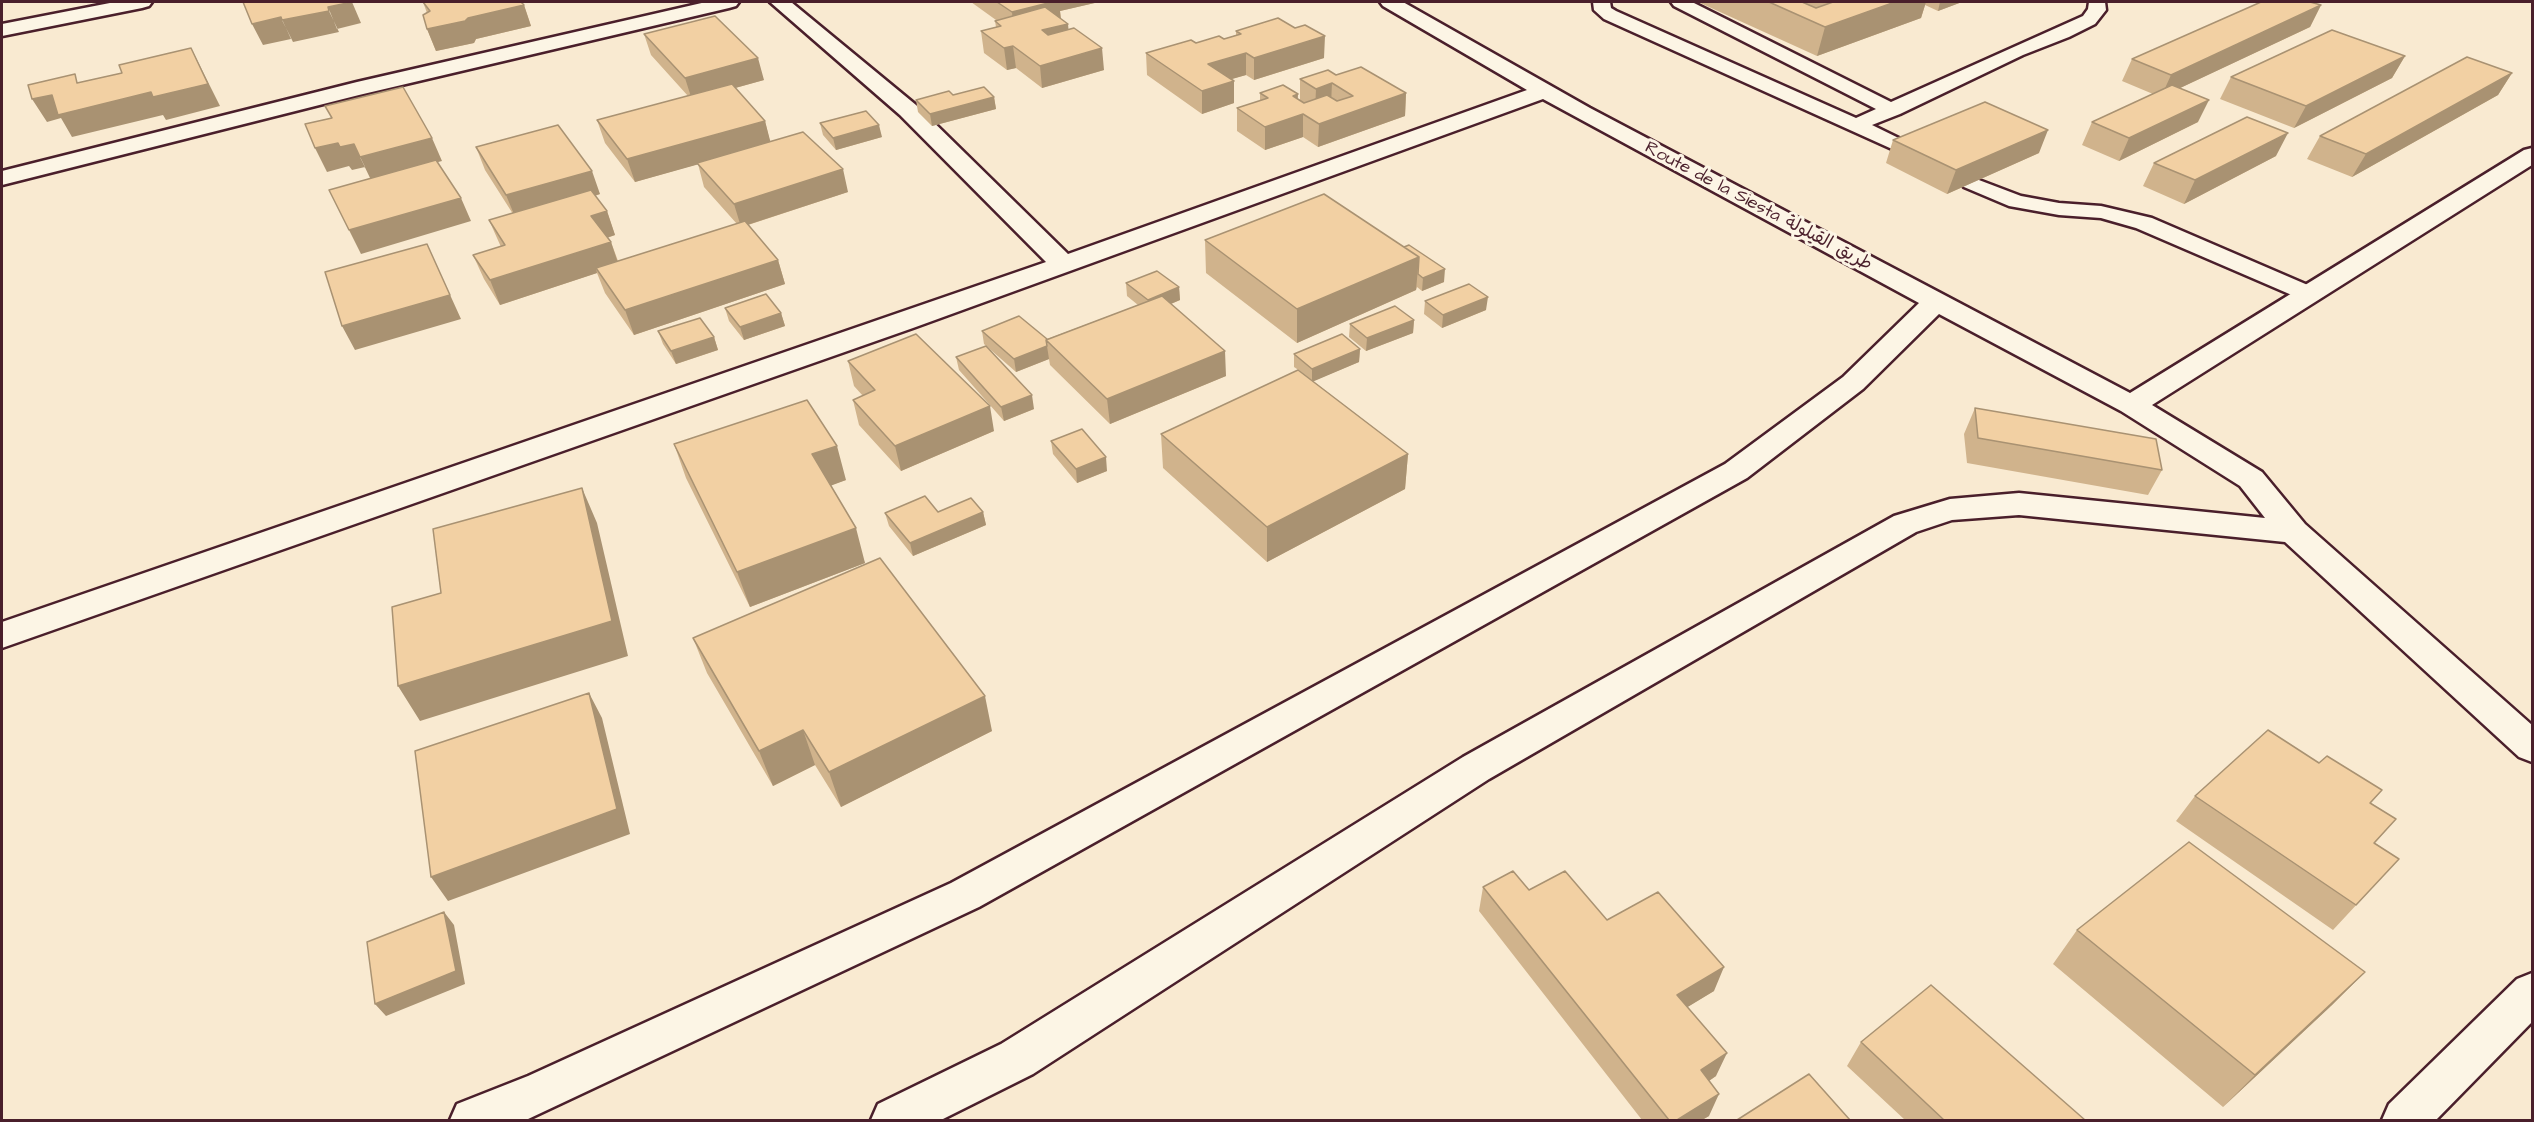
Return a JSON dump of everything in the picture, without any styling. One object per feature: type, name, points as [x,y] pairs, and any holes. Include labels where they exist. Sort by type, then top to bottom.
[{"type":"street","points":[[2,30],[142,2]]},
{"type":"street","points":[[2,178],[368,86],[729,2]]},
{"type":"street","points":[[780,2],[908,110],[1063,264]]},
{"type":"street","name":"Route de la Siesta طريق القيلولة","points":[[1390,2],[1545,91],[2131,405],[2251,479],[2294,532],[2532,747]]},
{"type":"street","points":[[2,635],[473,473],[1545,91]]},
{"type":"street","points":[[2131,405],[2532,155]]},
{"type":"street","points":[[473,1120],[544,1091],[965,895],[1736,471],[1853,383],[1936,302]]},
{"type":"street","points":[[894,1120],[1017,1059],[1476,768],[1905,524],[1950,510],[2019,504],[2294,532]]},
{"type":"street","points":[[2405,1120],[2532,993]]},
{"type":"lane","points":[[1602,2],[1603,10],[1611,15],[1912,152]]},
{"type":"lane","points":[[1680,2],[1893,110]]},
{"type":"lane","points":[[1856,125],[2089,20],[2097,10],[2097,2]]},
{"type":"lane","points":[[1710,59],[1762,43]]},
{"type":"lane","points":[[1971,183],[2016,201],[2059,210],[2101,212],[2144,223],[2309,294]]},
{"type":"building","points":[[243,2],[352,2],[328,7],[329,11],[282,20],[281,17],[252,24]]},
{"type":"building","points":[[423,2],[521,2],[524,5],[427,29],[423,15],[430,11]]},
{"type":"building","points":[[997,2],[1052,2],[1012,12]]},
{"type":"building","points":[[1769,2],[1802,2],[1816,8],[1833,2],[1895,2],[1825,27]]},
{"type":"building","points":[[2261,2],[2310,2],[2321,5],[2171,75],[2132,59]]},
{"type":"building","points":[[1045,7],[1068,24],[1042,30],[1048,35],[1074,28],[1102,48],[1040,66],[1013,46],[1004,48],[981,31],[1001,26],[995,21]]},
{"type":"building","points":[[715,16],[758,58],[685,78],[644,34]]},
{"type":"building","points":[[1278,18],[1295,28],[1305,25],[1325,36],[1254,58],[1246,53],[1208,64],[1234,81],[1202,91],[1146,53],[1191,40],[1196,43],[1219,36],[1224,39],[1241,34],[1236,31]]},
{"type":"building","points":[[2332,30],[2405,56],[2306,106],[2231,77]]},
{"type":"building","points":[[191,48],[208,84],[153,97],[151,92],[58,115],[52,95],[32,99],[28,85],[75,74],[77,83],[122,73],[119,65]]},
{"type":"building","points":[[2467,57],[2512,73],[2366,154],[2320,136]]},
{"type":"building","points":[[1361,67],[1406,93],[1319,124],[1303,114],[1265,127],[1237,108],[1268,98],[1260,93],[1283,85],[1298,94],[1293,96],[1304,103],[1327,95],[1337,101],[1353,96],[1332,83],[1316,89],[1300,79],[1328,70],[1336,75]]},
{"type":"building","points":[[732,84],[765,121],[627,159],[597,120]]},
{"type":"building","points":[[2172,85],[2209,100],[2129,138],[2092,122]]},
{"type":"building","points":[[403,87],[432,138],[360,157],[354,144],[340,147],[338,143],[315,148],[305,124],[332,118],[325,106]]},
{"type":"building","points":[[984,87],[994,97],[930,114],[916,100],[949,91],[953,95]]},
{"type":"building","points":[[1985,102],[2048,130],[1956,170],[1893,140]]},
{"type":"building","points":[[866,111],[879,125],[833,138],[820,123]]},
{"type":"building","points":[[2247,117],[2288,133],[2195,180],[2154,163]]},
{"type":"building","points":[[558,125],[592,171],[506,195],[476,147]]},
{"type":"building","points":[[803,132],[843,169],[734,204],[697,163]]},
{"type":"building","points":[[436,160],[461,198],[349,230],[329,190]]},
{"type":"building","points":[[591,190],[607,211],[591,216],[611,242],[490,280],[473,255],[505,245],[489,220]]},
{"type":"building","points":[[1324,194],[1419,257],[1297,309],[1205,240]]},
{"type":"building","points":[[745,221],[778,260],[625,310],[596,268]]},
{"type":"building","points":[[427,244],[450,295],[342,326],[325,272]]},
{"type":"building","points":[[1409,245],[1445,269],[1423,278],[1418,274],[1419,257],[1404,247]]},
{"type":"building","points":[[1157,271],[1179,287],[1148,300],[1126,283]]},
{"type":"building","points":[[1469,284],[1488,297],[1443,315],[1425,301]]},
{"type":"building","points":[[766,294],[781,313],[740,327],[725,308]]},
{"type":"building","points":[[1162,296],[1225,351],[1107,399],[1046,340]]},
{"type":"building","points":[[1395,306],[1414,320],[1367,338],[1350,324]]},
{"type":"building","points":[[1019,316],[1047,339],[1047,346],[1014,359],[982,331]]},
{"type":"building","points":[[700,318],[714,337],[671,351],[658,331]]},
{"type":"building","points":[[916,334],[990,406],[895,446],[853,400],[875,390],[848,361]]},
{"type":"building","points":[[1342,334],[1360,349],[1312,369],[1294,354]]},
{"type":"building","points":[[986,346],[1032,395],[1001,407],[956,357]]},
{"type":"building","points":[[1298,370],[1408,454],[1267,527],[1161,434]]},
{"type":"building","points":[[807,400],[837,446],[812,454],[856,528],[737,572],[674,444]]},
{"type":"building","points":[[1975,408],[2156,439],[2162,470],[1978,438]]},
{"type":"building","points":[[1082,429],[1106,457],[1076,469],[1051,441]]},
{"type":"building","points":[[582,488],[612,621],[398,686],[392,607],[441,593],[433,529]]},
{"type":"building","points":[[925,496],[938,512],[971,498],[983,512],[910,543],[885,513]]},
{"type":"building","points":[[880,558],[985,696],[829,772],[803,730],[759,751],[693,638]]},
{"type":"building","points":[[589,693],[617,809],[431,877],[415,751]]},
{"type":"building","points":[[2268,730],[2319,763],[2327,756],[2382,790],[2370,803],[2396,819],[2374,843],[2399,859],[2356,905],[2195,796]]},
{"type":"building","points":[[2189,842],[2365,972],[2255,1075],[2077,930]]},
{"type":"building","points":[[1513,871],[1529,890],[1565,871],[1607,920],[1658,892],[1724,967],[1677,995],[1727,1053],[1701,1070],[1719,1094],[1677,1120],[1669,1120],[1483,887]]},
{"type":"building","points":[[444,912],[456,971],[375,1004],[367,942]]},
{"type":"building","points":[[1931,985],[2085,1120],[1944,1120],[1861,1042]]},
{"type":"building","points":[[1809,1074],[1850,1120],[1737,1120]]}]
